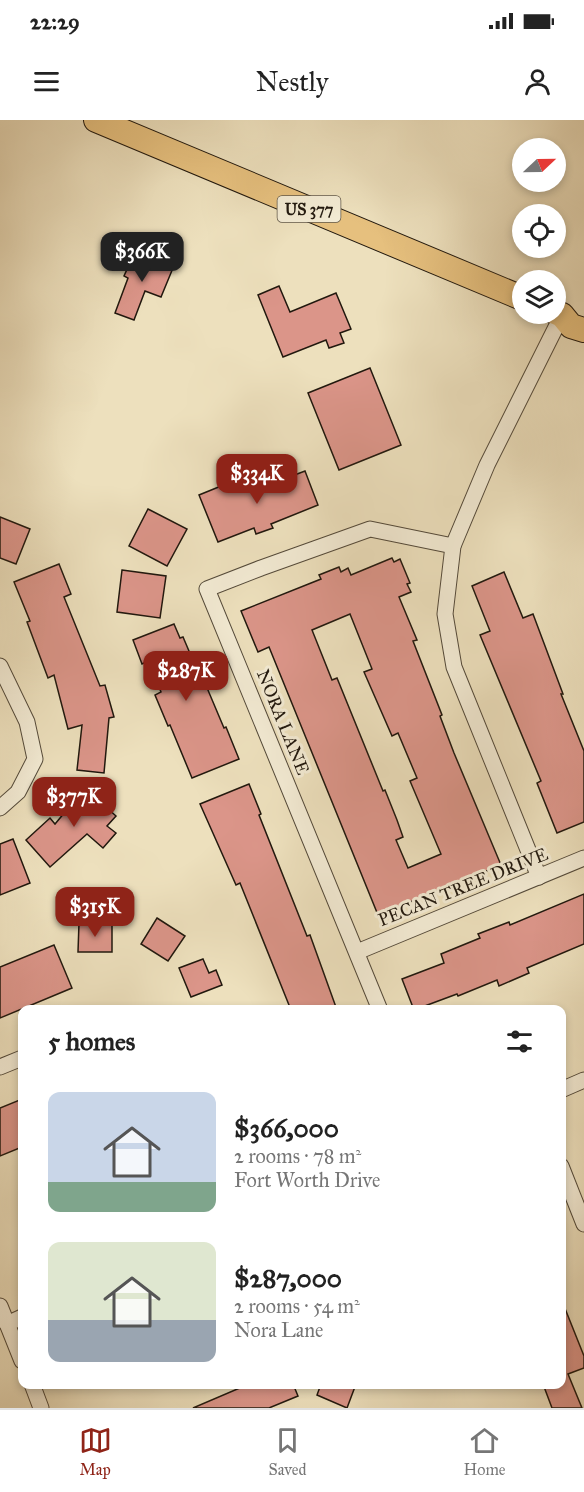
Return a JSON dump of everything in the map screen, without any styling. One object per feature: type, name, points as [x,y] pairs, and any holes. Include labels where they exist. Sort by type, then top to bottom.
[{"type":"main road","name":"US 377","points":[[96,120],[512,294]]},
{"type":"main road","points":[[566,321],[571,326],[584,330]]},
{"type":"street","points":[[539,877],[454,667],[445,614],[453,546],[487,465],[554,324]]},
{"type":"street","name":"NORA LANE","points":[[378,1005],[207,590],[370,529],[453,546]]},
{"type":"street","points":[[0,666],[27,722],[35,759],[18,792],[0,808]]},
{"type":"street","name":"PECAN TREE DRIVE","points":[[357,952],[584,858]]},
{"type":"street","points":[[0,1067],[18,1060]]},
{"type":"street","points":[[566,1088],[584,1080]]},
{"type":"street","points":[[566,1179],[584,1224]]},
{"type":"street","points":[[0,1306],[18,1351]]},
{"type":"street","points":[[7,1324],[18,1319]]},
{"type":"street","points":[[34,1389],[41,1408]]},
{"type":"building","points":[[135,252],[173,268],[161,297],[145,291],[134,320],[115,313],[128,278],[124,276]]},
{"type":"building","points":[[279,286],[290,312],[336,293],[351,329],[340,333],[344,343],[329,348],[326,340],[283,357],[258,295]]},
{"type":"building","points":[[370,368],[401,445],[339,470],[308,393]]},
{"type":"building","points":[[305,471],[318,505],[271,524],[273,528],[256,534],[254,528],[218,542],[199,495],[226,484],[230,492],[268,477],[271,484]]},
{"type":"building","points":[[148,509],[187,529],[167,566],[129,546]]},
{"type":"building","points":[[0,517],[30,529],[16,564],[0,558]]},
{"type":"building","points":[[392,558],[394,562],[400,559],[410,583],[407,584],[411,592],[399,597],[417,640],[413,641],[454,753],[501,865],[378,915],[269,647],[258,652],[241,611],[321,579],[319,575],[339,567],[341,572],[348,568],[351,575]],"holes":[[[350,614],[372,669],[364,672],[392,736],[398,733],[417,778],[410,781],[441,854],[408,868],[396,840],[403,837],[385,790],[383,791],[337,678],[332,680],[312,630]]]},
{"type":"building","points":[[59,564],[71,594],[64,597],[100,686],[105,685],[114,717],[109,718],[104,773],[77,770],[82,725],[68,729],[54,675],[48,678],[27,622],[30,621],[14,582]]},
{"type":"building","points":[[122,570],[166,576],[160,618],[117,612]]},
{"type":"building","points":[[504,572],[523,618],[533,614],[584,751],[584,822],[557,833],[537,783],[541,781],[480,635],[490,631],[472,586]]},
{"type":"building","points":[[174,624],[180,638],[183,637],[200,677],[202,676],[239,759],[192,778],[155,695],[161,692],[148,661],[142,664],[133,640]]},
{"type":"building","points":[[249,784],[307,936],[310,935],[335,1005],[289,1005],[240,883],[236,885],[200,804]]},
{"type":"building","points":[[85,788],[116,816],[107,826],[116,833],[103,848],[87,834],[50,867],[26,840],[50,818],[55,824]]},
{"type":"building","points":[[13,839],[30,883],[0,895],[0,844]]},
{"type":"building","points":[[584,894],[584,944],[527,968],[529,973],[499,986],[497,980],[458,996],[457,994],[427,1005],[412,1005],[402,979],[444,963],[441,954],[480,938],[478,934],[509,922],[510,925]]},
{"type":"building","points":[[157,918],[185,936],[168,961],[141,944]]},
{"type":"building","points":[[79,923],[112,923],[112,952],[78,952]]},
{"type":"building","points":[[54,945],[72,988],[31,1005],[18,1005],[18,1010],[0,1018],[0,967]]},
{"type":"building","points":[[203,959],[209,973],[216,970],[222,985],[191,997],[179,968]]},
{"type":"building","points":[[18,1101],[18,1149],[0,1156],[0,1108]]},
{"type":"building","points":[[566,1311],[584,1356],[584,1368],[568,1374],[582,1408],[552,1408],[545,1389],[566,1389]]},
{"type":"building","points":[[237,1389],[295,1389],[298,1396],[269,1408],[193,1408]]},
{"type":"building","points":[[319,1389],[354,1389],[347,1408],[317,1395]]}]
